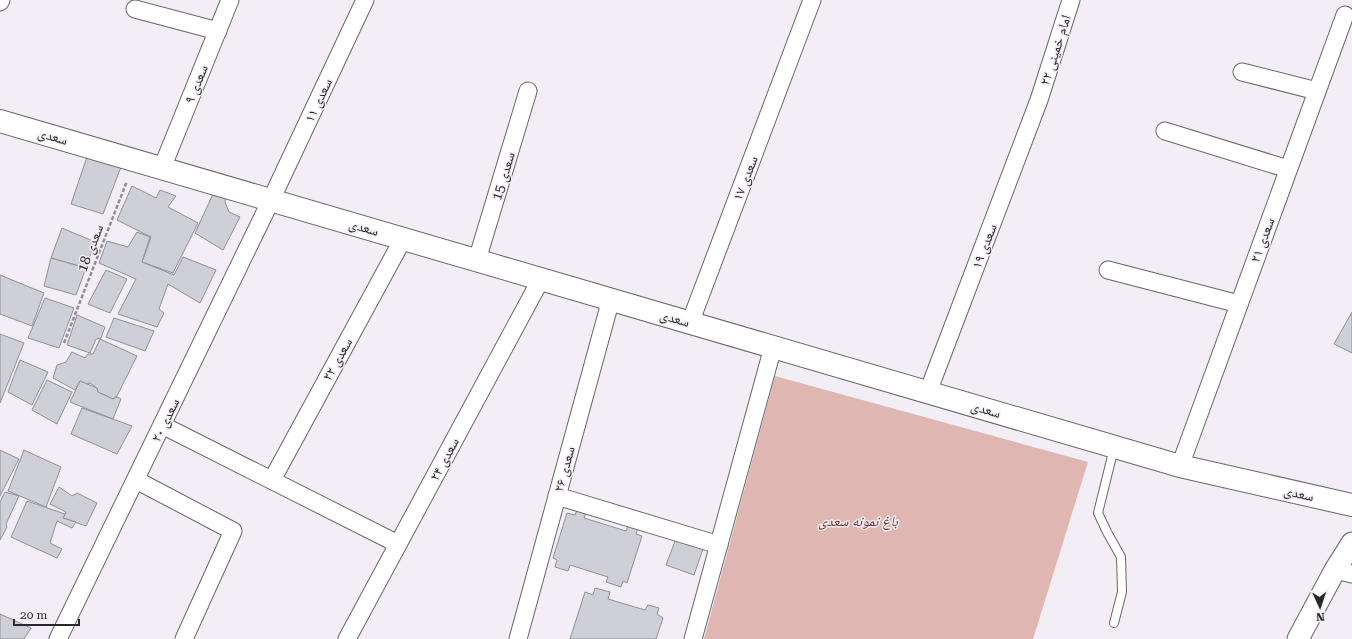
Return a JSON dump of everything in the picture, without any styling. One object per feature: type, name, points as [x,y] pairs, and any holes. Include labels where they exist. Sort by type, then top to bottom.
[{"type":"main road","name":"سعدی","points":[[0,121],[1180,466],[1352,505]]},
{"type":"street","name":"سعدی ۹","points":[[162,168],[230,0]]},
{"type":"street","name":"سعدی ۱۱","points":[[271,200],[365,0]]},
{"type":"street","name":"سعدی ۱۷","points":[[690,322],[812,0]]},
{"type":"street","name":"امام خمینی ۲۲","points":[[1038,100],[1071,0]]},
{"type":"street","points":[[135,9],[218,31]]},
{"type":"street","name":"سعدی ۲۱","points":[[1180,466],[1345,14]]},
{"type":"street","points":[[1242,72],[1317,91]]},
{"type":"street","name":"سعدی 15","points":[[477,260],[528,91]]},
{"type":"street","name":"سعدی ۱۹","points":[[928,392],[1038,100]]},
{"type":"street","points":[[1165,131],[1288,169]]},
{"type":"street","name":"سعدی ۲۰","points":[[58,639],[271,200]]},
{"type":"street","name":"سعدی ۲۲","points":[[272,480],[403,239]]},
{"type":"street","points":[[1108,270],[1239,304]]},
{"type":"street","name":"سعدی ۲۴","points":[[347,639],[541,279]]},
{"type":"street","name":"سعدی ۲۶","points":[[518,639],[611,299]]},
{"type":"street","points":[[693,639],[773,347]]},
{"type":"street","points":[[162,425],[398,544]]},
{"type":"street","points":[[136,480],[233,531],[184,639]]},
{"type":"street","points":[[557,496],[719,545]]},
{"type":"street","points":[[1298,639],[1344,572],[1352,543]]},
{"type":"lane","points":[[1114,447],[1098,513],[1121,557],[1122,592],[1114,623]]},
{"type":"path","name":"سعدی 18","points":[[64,343],[135,160]]},
{"type":"green space","name":"باغ نمونه سعدی","points":[[775,376],[1088,462],[1033,639],[704,639]]},
{"type":"building","points":[[87,157],[121,167],[103,214],[71,204]]},
{"type":"building","points":[[132,186],[156,198],[160,190],[176,196],[168,207],[198,223],[173,273],[142,262],[151,237],[117,220]]},
{"type":"building","points":[[214,192],[226,196],[225,202],[229,212],[240,217],[223,250],[195,233]]},
{"type":"building","points":[[62,228],[95,242],[86,268],[51,258]]},
{"type":"building","points":[[137,232],[150,237],[142,262],[174,275],[183,257],[216,270],[200,303],[168,284],[159,309],[164,313],[157,327],[118,314],[136,279],[99,263],[107,241],[128,247]]},
{"type":"building","points":[[51,258],[86,268],[76,295],[44,286]]},
{"type":"building","points":[[106,270],[127,279],[110,313],[88,304]]},
{"type":"building","points":[[0,275],[44,293],[32,326],[0,314]]},
{"type":"building","points":[[45,298],[74,308],[59,348],[28,338]]},
{"type":"building","points":[[1352,312],[1352,353],[1334,344]]},
{"type":"building","points":[[77,315],[105,327],[101,338],[96,339],[90,353],[67,345]]},
{"type":"building","points":[[114,318],[154,331],[145,351],[106,337]]},
{"type":"building","points":[[0,334],[24,343],[0,403]]},
{"type":"building","points":[[100,339],[137,356],[117,396],[113,399],[98,392],[97,388],[90,383],[86,384],[80,381],[75,390],[53,378],[57,365],[66,362],[72,352],[85,358],[88,354],[93,354]]},
{"type":"building","points":[[20,360],[48,372],[32,405],[8,392]]},
{"type":"building","points":[[47,380],[72,392],[57,424],[32,410]]},
{"type":"building","points":[[80,381],[97,388],[98,392],[113,399],[117,397],[121,399],[113,419],[70,402]]},
{"type":"building","points":[[82,408],[132,426],[117,454],[71,434]]},
{"type":"building","points":[[0,450],[19,459],[0,496]]},
{"type":"building","points":[[24,450],[61,467],[46,507],[8,491]]},
{"type":"building","points":[[59,487],[72,496],[77,493],[97,503],[86,526],[63,518],[66,512],[50,504]]},
{"type":"building","points":[[5,492],[19,496],[6,524],[7,527],[0,540],[0,502]]},
{"type":"building","points":[[27,501],[65,514],[63,518],[76,522],[72,528],[57,521],[50,543],[62,549],[57,558],[11,537]]},
{"type":"building","points":[[577,510],[586,513],[584,518],[626,531],[628,526],[638,528],[636,534],[642,536],[627,583],[623,581],[621,587],[606,582],[608,577],[570,565],[568,571],[555,567],[557,560],[553,558],[567,513],[575,515]]},
{"type":"building","points":[[677,536],[704,546],[694,575],[666,565]]},
{"type":"building","points":[[595,588],[610,592],[608,599],[645,610],[648,605],[659,608],[657,614],[663,618],[656,639],[570,639],[585,592],[593,595]]},
{"type":"building","points":[[0,614],[31,628],[24,639],[0,639]]}]
